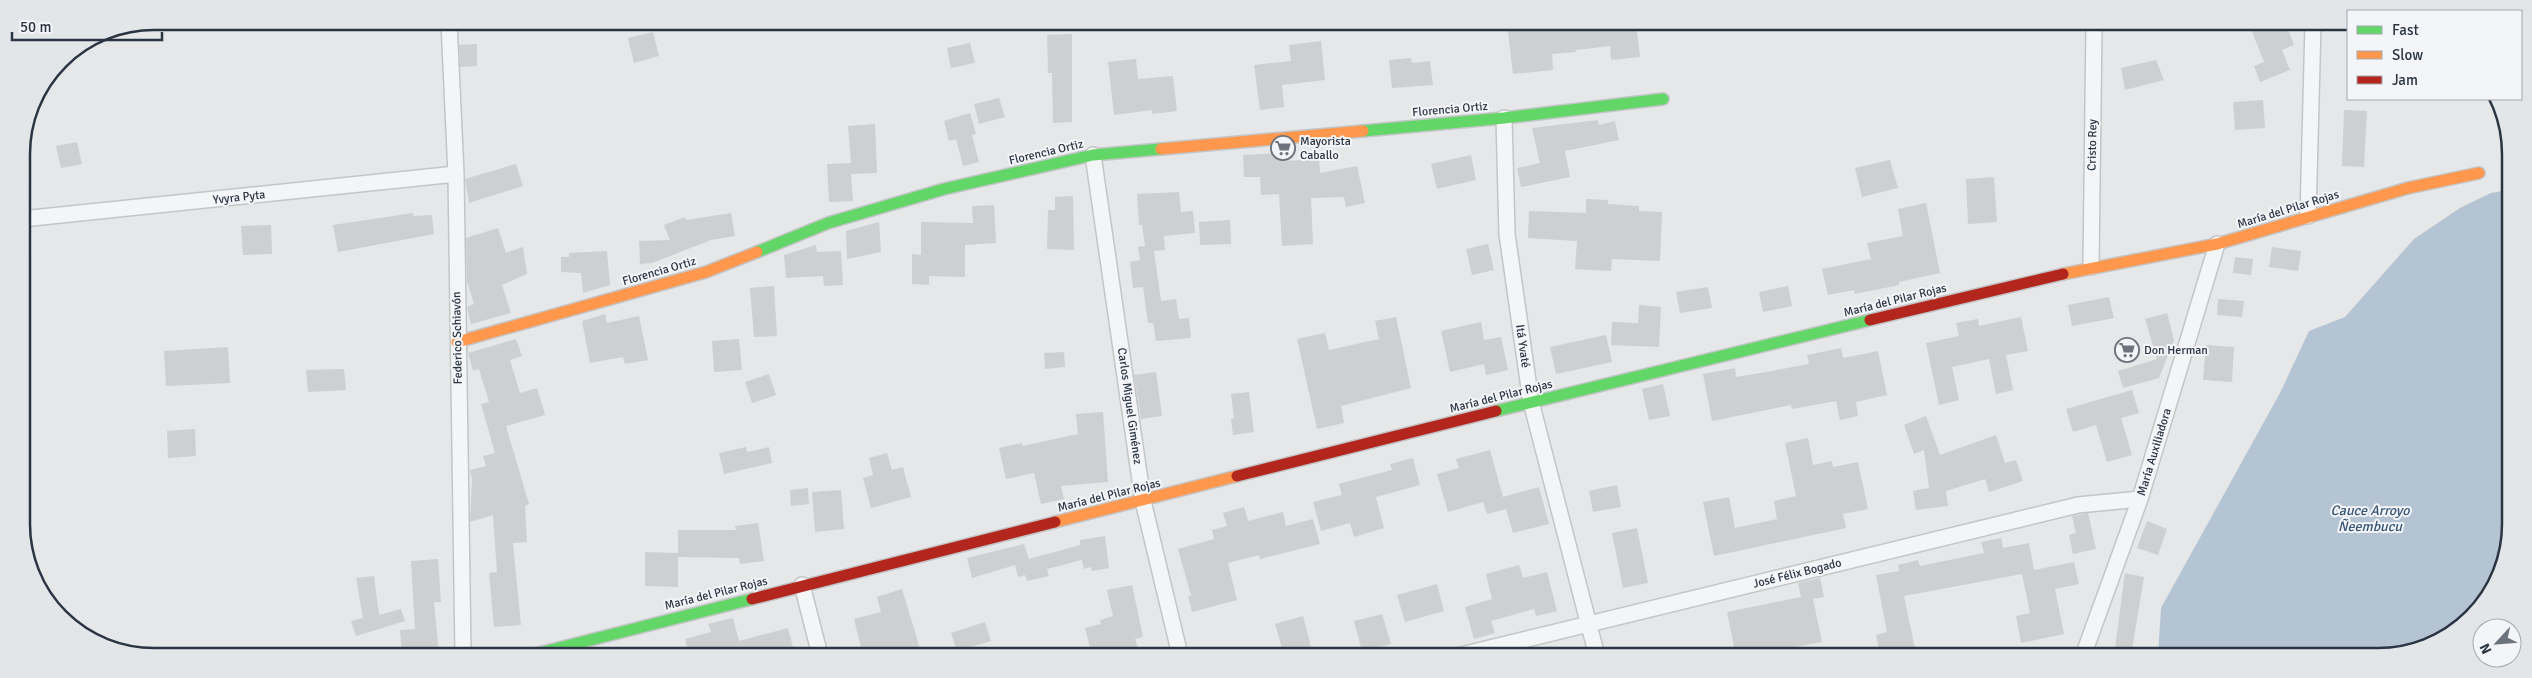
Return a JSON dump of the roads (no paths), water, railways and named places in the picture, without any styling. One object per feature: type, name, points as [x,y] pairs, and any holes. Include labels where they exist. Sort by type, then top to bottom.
[{"type":"street","name":"Federico Schiavón","points":[[449,30],[456,174],[463,648]]},
{"type":"street","name":"Cristo Rey","points":[[2090,267],[2094,30]]},
{"type":"street","points":[[2308,216],[2313,30]]},
{"type":"street","name":"Florencia Ortiz","points":[[457,342],[706,272],[828,224],[935,192],[1093,155],[1504,118],[1663,99]]},
{"type":"street","name":"Itá Yvaté","points":[[1504,118],[1507,234],[1531,402],[1595,648]]},
{"type":"street","name":"Carlos Miguel Giménez","points":[[1093,155],[1143,501],[1178,648]]},
{"type":"street","name":"María del Pilar Rojas","points":[[558,648],[1531,402],[2090,267],[2217,244],[2408,188],[2479,173]]},
{"type":"street","name":"Yvyra Pyta","points":[[30,218],[456,174]]},
{"type":"street","name":"María Auxiliadora","points":[[2086,648],[2140,499],[2217,244]]},
{"type":"street","name":"José Félix Bogado","points":[[1489,648],[2078,505],[2140,499]]},
{"type":"street","points":[[802,585],[818,648]]},
{"type":"water","name":"Cauce Arroyo Ñeembucu","points":[[2502,191],[2502,532],[2500,549],[2493,572],[2476,600],[2460,617],[2440,631],[2426,639],[2403,646],[2386,648],[2158,648],[2161,608],[2280,393],[2309,331],[2345,317],[2414,239],[2460,208],[2491,193]]},
{"type":"place","name":"Mayorista Caballo","points":[[1283,148]]},
{"type":"place","name":"Don Herman","points":[[2127,350]]}]
